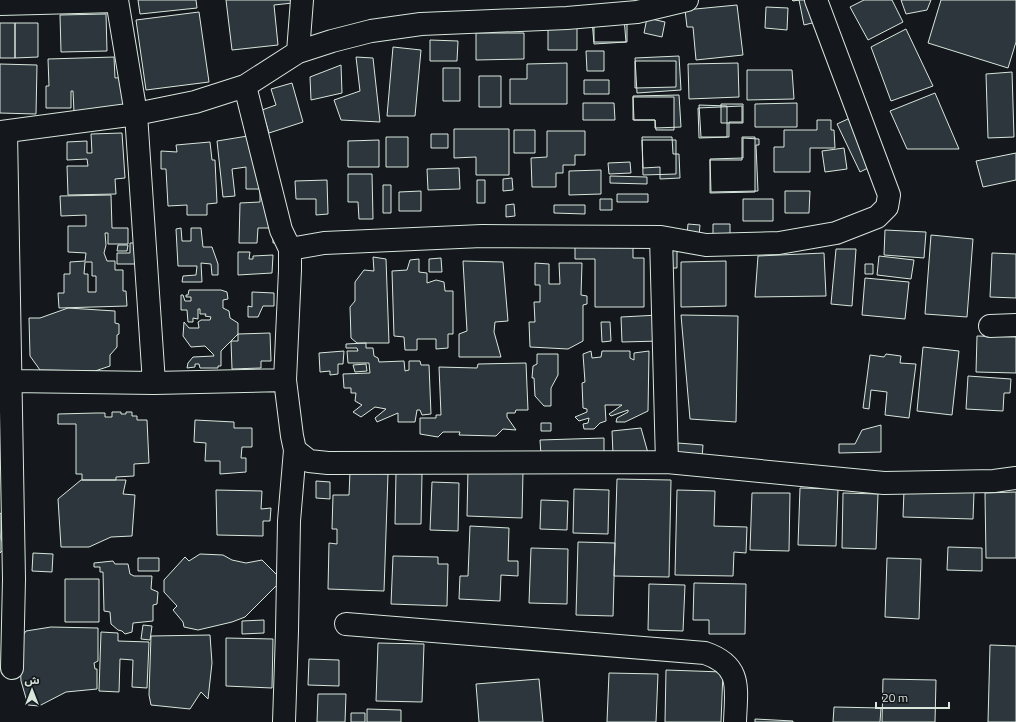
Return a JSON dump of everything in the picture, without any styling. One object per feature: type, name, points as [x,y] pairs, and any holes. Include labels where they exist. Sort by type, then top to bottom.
[{"type":"street","points":[[298,52],[302,0]]},
{"type":"street","points":[[12,668],[14,579],[11,381],[3,132],[136,114],[195,102],[245,86],[298,52],[371,31],[414,25],[567,18],[637,12],[687,0]]},
{"type":"street","points":[[290,249],[324,243],[482,236],[661,236],[706,245],[779,243],[836,233],[877,217],[888,208],[889,195],[816,0]]},
{"type":"street","points":[[0,4],[117,1],[136,114],[154,383]]},
{"type":"street","points":[[245,86],[281,230],[290,249],[285,380],[295,450],[289,521],[284,722]]},
{"type":"street","points":[[661,236],[667,462]]},
{"type":"street","points":[[990,326],[1016,325]]},
{"type":"street","points":[[11,381],[154,383],[285,380]]},
{"type":"street","points":[[295,450],[309,461],[328,464],[667,462],[884,483],[994,481],[1016,478]]},
{"type":"street","points":[[346,624],[706,653],[717,657],[726,664],[733,673],[736,684],[735,722]]},
{"type":"building","points":[[138,0],[196,0],[197,8],[140,14]]},
{"type":"building","points":[[226,0],[301,0],[302,2],[274,5],[278,45],[232,50]]},
{"type":"building","points":[[799,0],[812,0],[820,21],[804,25]]},
{"type":"building","points":[[864,0],[892,0],[903,22],[868,40],[850,7]]},
{"type":"building","points":[[901,0],[931,0],[927,10],[906,14]]},
{"type":"building","points":[[941,0],[1016,0],[1016,42],[1008,68],[928,43]]},
{"type":"building","points":[[737,5],[743,55],[696,60],[693,27],[687,27],[685,10]]},
{"type":"building","points":[[766,7],[788,8],[787,30],[765,28]]},
{"type":"building","points":[[199,12],[209,82],[146,90],[136,20]]},
{"type":"building","points":[[106,14],[107,51],[61,52],[60,15]]},
{"type":"building","points":[[624,18],[626,42],[594,44],[592,20]]},
{"type":"building","points":[[647,18],[665,22],[662,37],[644,33]]},
{"type":"building","points":[[594,19],[627,19],[627,42],[594,42]]},
{"type":"building","points":[[0,23],[15,23],[15,58],[0,58]]},
{"type":"building","points":[[15,23],[38,23],[38,57],[15,58]]},
{"type":"building","points":[[548,25],[577,25],[577,50],[548,50]]},
{"type":"building","points":[[906,29],[933,86],[891,101],[871,47]]},
{"type":"building","points":[[476,33],[524,33],[524,59],[476,60]]},
{"type":"building","points":[[430,40],[458,41],[457,61],[430,61]]},
{"type":"building","points":[[393,47],[421,50],[415,116],[387,116]]},
{"type":"building","points":[[586,51],[604,51],[604,71],[587,71]]},
{"type":"building","points":[[679,56],[681,90],[637,93],[635,58]]},
{"type":"building","points":[[114,57],[115,78],[127,77],[129,110],[74,112],[73,91],[71,91],[71,108],[46,108],[46,86],[49,86],[48,59]]},
{"type":"building","points":[[356,57],[373,58],[380,122],[341,120],[334,100],[360,91]]},
{"type":"building","points":[[635,61],[676,61],[676,87],[635,88]]},
{"type":"building","points":[[567,63],[567,104],[510,104],[510,79],[527,79],[527,64]]},
{"type":"building","points":[[738,63],[739,97],[689,99],[688,64]]},
{"type":"building","points":[[0,64],[37,65],[36,114],[0,113]]},
{"type":"building","points":[[341,65],[342,93],[311,100],[310,77]]},
{"type":"building","points":[[443,68],[460,68],[460,101],[443,101]]},
{"type":"building","points":[[747,70],[792,70],[794,99],[747,100]]},
{"type":"building","points":[[1012,72],[1014,137],[988,138],[986,74]]},
{"type":"building","points":[[479,76],[501,76],[501,107],[479,107]]},
{"type":"building","points":[[584,80],[609,80],[609,94],[584,94]]},
{"type":"building","points":[[292,83],[303,122],[269,133],[262,110],[276,105],[271,89]]},
{"type":"building","points":[[935,93],[959,149],[907,149],[890,111]]},
{"type":"building","points":[[679,95],[681,127],[655,128],[655,120],[634,120],[633,96]]},
{"type":"building","points":[[633,97],[674,97],[674,130],[656,130],[655,120],[633,120]]},
{"type":"building","points":[[583,103],[614,103],[615,120],[583,120]]},
{"type":"building","points":[[797,103],[797,127],[755,127],[755,104]]},
{"type":"building","points":[[721,104],[743,104],[743,123],[721,123]]},
{"type":"building","points":[[699,105],[727,106],[727,137],[701,137]]},
{"type":"building","points":[[742,106],[742,122],[729,122],[729,137],[699,138],[698,108]]},
{"type":"building","points":[[850,118],[872,166],[860,172],[837,124]]},
{"type":"building","points":[[817,120],[831,120],[831,130],[834,130],[835,148],[810,148],[810,172],[774,172],[774,147],[784,147],[784,130],[817,130]]},
{"type":"building","points":[[454,129],[509,129],[509,175],[476,175],[476,157],[454,158]]},
{"type":"building","points":[[514,130],[535,130],[535,153],[514,153]]},
{"type":"building","points":[[547,131],[585,131],[585,155],[575,155],[575,165],[563,165],[563,173],[556,173],[556,187],[532,187],[531,158],[547,157]]},
{"type":"building","points":[[122,133],[125,178],[115,179],[116,194],[68,195],[67,166],[88,166],[87,159],[67,160],[67,142],[87,141],[87,153],[92,153],[91,134]]},
{"type":"building","points":[[260,134],[266,189],[246,189],[246,167],[232,169],[235,196],[223,197],[217,141]]},
{"type":"building","points":[[431,134],[448,134],[448,148],[431,148]]},
{"type":"building","points":[[386,137],[408,137],[408,167],[386,167]]},
{"type":"building","points":[[642,137],[672,137],[673,154],[679,154],[680,178],[660,179],[660,167],[643,168]]},
{"type":"building","points":[[742,137],[755,137],[755,192],[710,193],[710,160],[742,160]]},
{"type":"building","points":[[743,138],[759,139],[759,145],[756,145],[758,191],[711,192],[710,159],[743,158]]},
{"type":"building","points":[[379,140],[379,167],[348,167],[348,141]]},
{"type":"building","points":[[642,140],[676,140],[676,174],[643,175]]},
{"type":"building","points":[[210,142],[212,160],[215,160],[217,203],[207,204],[207,215],[187,215],[187,205],[168,206],[166,169],[161,169],[161,151],[177,152],[176,145]]},
{"type":"building","points":[[844,148],[847,169],[825,172],[822,151]]},
{"type":"building","points":[[1016,153],[1016,180],[983,187],[976,161]]},
{"type":"building","points":[[630,162],[631,173],[609,174],[608,163]]},
{"type":"building","points":[[459,168],[460,189],[428,190],[427,169]]},
{"type":"building","points":[[601,170],[601,194],[569,195],[569,171]]},
{"type":"building","points":[[348,174],[372,174],[373,219],[359,219],[358,202],[348,202]]},
{"type":"building","points":[[610,176],[647,177],[647,184],[610,183]]},
{"type":"building","points":[[512,178],[513,190],[503,191],[503,179]]},
{"type":"building","points":[[327,180],[328,214],[316,215],[316,199],[296,199],[295,181]]},
{"type":"building","points":[[477,180],[485,180],[485,203],[477,203]]},
{"type":"building","points":[[383,185],[391,185],[391,213],[383,213]]},
{"type":"building","points":[[421,191],[421,211],[399,211],[399,192]]},
{"type":"building","points":[[785,191],[810,191],[809,213],[785,213]]},
{"type":"building","points":[[260,192],[285,243],[273,243],[273,228],[258,228],[257,243],[239,243],[240,203],[260,202]]},
{"type":"building","points":[[617,194],[648,194],[648,202],[617,202]]},
{"type":"building","points":[[111,195],[112,228],[128,228],[128,244],[108,244],[108,233],[105,233],[106,245],[104,253],[107,261],[115,261],[115,270],[123,270],[123,291],[126,291],[127,306],[59,308],[58,293],[64,293],[64,274],[70,274],[70,262],[85,261],[86,253],[68,252],[68,226],[86,226],[86,215],[61,216],[60,196]],"holes":[[[85,262],[92,262],[92,276],[96,276],[96,292],[88,292],[88,274],[84,274]]]},
{"type":"building","points":[[600,199],[612,199],[612,210],[600,210]]},
{"type":"building","points":[[743,199],[773,199],[773,221],[743,221]]},
{"type":"building","points":[[514,204],[515,216],[506,217],[506,205]]},
{"type":"building","points":[[554,205],[585,205],[585,214],[554,213]]},
{"type":"building","points":[[688,224],[700,225],[699,236],[687,235]]},
{"type":"building","points":[[713,224],[730,224],[730,245],[713,245]]},
{"type":"building","points":[[181,228],[182,241],[191,241],[191,228],[201,228],[203,247],[212,247],[218,264],[218,275],[212,275],[211,264],[201,263],[202,282],[182,282],[183,276],[196,275],[197,266],[178,266],[176,229]]},
{"type":"building","points":[[885,230],[926,232],[924,258],[884,255]]},
{"type":"building","points":[[931,235],[973,239],[967,317],[925,314]]},
{"type":"building","points":[[130,243],[135,243],[140,264],[117,264],[117,253],[130,253]]},
{"type":"building","points":[[633,243],[633,258],[644,258],[644,307],[595,307],[595,259],[575,259],[575,244]]},
{"type":"building","points":[[118,245],[128,245],[127,251],[117,251]]},
{"type":"building","points":[[668,246],[677,246],[677,268],[668,268]]},
{"type":"building","points":[[836,249],[856,249],[852,306],[831,304]]},
{"type":"building","points":[[238,252],[250,252],[249,259],[253,259],[253,256],[273,255],[272,273],[238,275]]},
{"type":"building","points":[[824,253],[826,296],[755,297],[758,256]]},
{"type":"building","points":[[992,253],[1016,254],[1016,298],[990,297]]},
{"type":"building","points":[[879,256],[914,260],[911,279],[877,275]]},
{"type":"building","points":[[373,257],[386,259],[389,343],[357,343],[351,338],[350,307],[355,301],[355,282],[364,270],[374,271]]},
{"type":"building","points":[[441,258],[442,272],[429,272],[429,259]]},
{"type":"building","points":[[419,259],[419,272],[427,273],[427,283],[436,280],[444,282],[445,291],[453,291],[453,334],[448,334],[448,348],[436,349],[436,339],[417,339],[417,350],[405,350],[404,337],[394,336],[392,271],[407,270],[410,260]]},
{"type":"building","points":[[463,261],[503,262],[508,321],[495,322],[494,332],[501,357],[459,357],[459,334],[467,331]]},
{"type":"building","points":[[726,261],[726,306],[681,307],[681,262]]},
{"type":"building","points":[[535,263],[549,264],[549,284],[560,284],[559,263],[582,263],[581,295],[587,296],[587,304],[583,305],[583,341],[568,349],[530,347],[529,322],[535,322],[534,302],[540,302],[540,285],[535,285]]},
{"type":"building","points":[[865,264],[873,264],[873,274],[865,274]]},
{"type":"building","points":[[865,278],[909,282],[905,319],[862,315]]},
{"type":"building","points":[[189,290],[221,290],[227,292],[228,299],[223,300],[223,308],[229,311],[230,318],[238,323],[238,334],[221,351],[221,366],[218,366],[218,368],[200,368],[199,364],[195,364],[195,367],[187,368],[188,363],[193,357],[214,356],[205,346],[191,347],[183,336],[184,322],[189,328],[199,328],[198,322],[201,320],[210,320],[211,317],[205,316],[206,314],[200,314],[200,309],[198,309],[198,319],[193,318],[193,322],[188,322],[187,310],[181,310],[181,295],[183,295],[185,301],[191,301],[191,297],[186,297]]},
{"type":"building","points":[[252,292],[274,293],[274,306],[263,306],[258,317],[248,317],[248,306],[252,307]]},
{"type":"building","points":[[68,308],[115,311],[115,323],[119,324],[119,334],[117,335],[117,347],[110,355],[110,366],[95,371],[40,370],[30,356],[29,318],[40,318]]},
{"type":"building","points":[[659,315],[660,341],[622,342],[621,317]]},
{"type":"building","points":[[681,315],[738,316],[736,422],[690,419]]},
{"type":"building","points":[[601,322],[610,322],[611,341],[602,342]]},
{"type":"building","points":[[270,333],[271,361],[261,361],[261,368],[232,369],[231,341],[238,341],[238,334]]},
{"type":"building","points":[[977,336],[1016,337],[1016,373],[976,372]]},
{"type":"building","points":[[366,343],[366,348],[373,348],[374,356],[378,358],[379,362],[404,361],[405,371],[409,370],[409,361],[420,361],[421,365],[429,365],[431,414],[422,415],[420,410],[417,410],[415,422],[398,422],[398,413],[377,422],[375,418],[386,409],[375,407],[361,417],[353,412],[362,405],[355,401],[356,393],[351,393],[351,388],[344,388],[343,374],[370,373],[369,363],[348,363],[347,351],[358,351],[357,348],[346,348],[346,344]]},
{"type":"building","points":[[923,347],[959,351],[952,415],[917,411]]},
{"type":"building","points":[[344,351],[343,364],[338,364],[338,374],[330,375],[330,371],[320,372],[319,353]]},
{"type":"building","points":[[591,351],[592,358],[601,357],[602,351],[630,351],[630,358],[634,360],[634,353],[649,351],[648,411],[625,422],[616,422],[617,418],[628,412],[628,410],[611,416],[609,414],[622,405],[605,405],[606,421],[600,423],[594,429],[584,429],[583,424],[588,423],[589,418],[579,421],[575,417],[587,412],[587,409],[583,408],[582,383],[585,382],[583,354]]},
{"type":"building","points":[[537,354],[558,354],[558,375],[551,388],[551,406],[544,406],[535,396],[534,378],[532,378],[533,366],[537,364]]},
{"type":"building","points":[[886,354],[901,356],[900,363],[916,364],[909,418],[885,415],[887,392],[871,390],[869,409],[863,408],[870,355],[884,357]]},
{"type":"building","points":[[526,363],[528,410],[516,410],[515,413],[507,413],[507,417],[516,430],[503,429],[496,436],[459,435],[460,432],[443,432],[438,437],[420,434],[420,418],[436,418],[436,415],[441,415],[439,367],[477,368],[478,364]]},
{"type":"building","points":[[366,364],[367,371],[355,372],[353,365]]},
{"type":"building","points":[[968,376],[1011,379],[1010,393],[1004,393],[1003,411],[966,409]]},
{"type":"building","points":[[112,412],[121,412],[121,414],[126,414],[126,412],[132,412],[132,416],[137,416],[137,420],[147,420],[149,463],[134,464],[134,476],[116,477],[116,480],[82,480],[82,474],[76,474],[76,424],[58,424],[58,414],[105,413],[105,417],[112,417]]},
{"type":"building","points":[[195,420],[234,422],[234,428],[252,428],[252,447],[242,447],[241,458],[246,458],[246,472],[220,474],[220,461],[205,461],[206,443],[194,442]]},
{"type":"building","points":[[541,423],[551,423],[551,431],[541,431]]},
{"type":"building","points":[[881,425],[881,452],[839,453],[839,444],[855,444],[862,430]]},
{"type":"building","points":[[641,428],[648,453],[613,454],[612,431]]},
{"type":"building","points":[[604,438],[604,455],[541,456],[540,440]]},
{"type":"building","points":[[678,443],[703,445],[702,458],[677,457]]},
{"type":"building","points":[[468,469],[523,471],[522,518],[467,516]]},
{"type":"building","points":[[350,472],[388,474],[384,591],[328,589],[329,543],[337,544],[337,529],[332,529],[333,495],[349,495]]},
{"type":"building","points":[[396,473],[422,474],[421,524],[395,524]]},
{"type":"building","points":[[617,479],[671,480],[669,577],[614,576]]},
{"type":"building","points":[[81,480],[126,480],[123,494],[135,495],[132,536],[111,537],[89,547],[61,547],[58,499]]},
{"type":"building","points":[[316,481],[330,482],[330,499],[316,498]]},
{"type":"building","points":[[432,482],[459,483],[458,531],[430,530]]},
{"type":"building","points":[[800,488],[838,489],[836,546],[798,545]]},
{"type":"building","points":[[574,489],[609,490],[608,534],[573,533]]},
{"type":"building","points":[[216,490],[262,491],[261,509],[271,508],[270,521],[263,521],[263,536],[217,535]]},
{"type":"building","points":[[677,490],[715,491],[714,526],[747,527],[746,553],[734,552],[733,576],[675,575]]},
{"type":"building","points":[[904,490],[974,492],[973,519],[903,517]]},
{"type":"building","points":[[1016,492],[1016,558],[986,558],[985,493]]},
{"type":"building","points":[[752,493],[790,493],[789,551],[750,550]]},
{"type":"building","points":[[843,493],[878,494],[876,549],[842,548]]},
{"type":"building","points":[[541,500],[568,501],[567,530],[540,529]]},
{"type":"building","points":[[0,513],[10,520],[2,524],[1,538],[5,548],[0,553]]},
{"type":"building","points":[[470,526],[509,528],[508,561],[518,561],[518,576],[501,575],[500,601],[459,599],[460,576],[468,576]]},
{"type":"building","points":[[578,542],[615,543],[613,616],[576,615]]},
{"type":"building","points":[[948,547],[982,548],[982,571],[947,570]]},
{"type":"building","points":[[531,548],[568,549],[567,604],[529,603]]},
{"type":"building","points":[[33,553],[53,554],[52,572],[32,571]]},
{"type":"building","points":[[200,554],[223,555],[232,560],[246,563],[262,560],[282,580],[245,617],[232,622],[198,630],[184,627],[183,622],[173,610],[177,606],[164,592],[164,580],[185,557],[189,561]]},
{"type":"building","points":[[393,556],[438,557],[438,564],[448,564],[447,606],[391,604]]},
{"type":"building","points":[[138,558],[159,558],[159,571],[138,571]]},
{"type":"building","points":[[887,558],[921,559],[919,619],[885,617]]},
{"type":"building","points":[[113,561],[115,564],[128,564],[130,574],[134,576],[152,576],[151,589],[158,592],[157,604],[153,605],[153,621],[133,623],[132,632],[125,634],[111,624],[110,612],[104,611],[103,572],[100,572],[100,567],[94,567],[94,563]]},
{"type":"building","points":[[65,579],[99,579],[99,622],[65,622]]},
{"type":"building","points":[[694,583],[746,584],[745,634],[709,634],[709,620],[693,620]]},
{"type":"building","points":[[649,584],[685,585],[683,631],[648,630]]},
{"type":"building","points":[[264,620],[264,633],[242,634],[242,621]]},
{"type":"building","points":[[143,625],[152,626],[150,640],[141,639]]},
{"type":"building","points":[[51,627],[98,628],[98,661],[94,663],[95,669],[97,669],[97,689],[66,692],[39,706],[28,705],[21,681],[19,641],[26,631]]},
{"type":"building","points":[[101,632],[118,633],[118,641],[149,642],[147,688],[132,687],[133,660],[120,659],[119,692],[99,691]]},
{"type":"building","points":[[210,635],[212,663],[208,699],[201,692],[190,709],[151,705],[149,695],[151,636]]},
{"type":"building","points":[[226,638],[273,639],[272,688],[226,686]]},
{"type":"building","points":[[378,643],[424,644],[422,702],[376,701]]},
{"type":"building","points":[[990,645],[1016,646],[1016,722],[988,722]]},
{"type":"building","points":[[309,659],[339,660],[339,686],[308,685]]},
{"type":"building","points":[[666,670],[723,672],[721,722],[665,722]]},
{"type":"building","points":[[609,673],[658,674],[656,722],[607,722]]},
{"type":"building","points":[[539,679],[543,722],[479,722],[476,684]]},
{"type":"building","points":[[883,679],[936,680],[935,722],[882,722]]},
{"type":"building","points":[[318,694],[346,694],[345,722],[317,722]]},
{"type":"building","points":[[834,707],[881,708],[880,722],[833,722]]},
{"type":"building","points":[[367,709],[401,710],[401,722],[367,722]]},
{"type":"building","points":[[351,713],[365,713],[365,722],[351,722]]},
{"type":"building","points":[[755,719],[793,721],[793,722],[755,722]]}]
